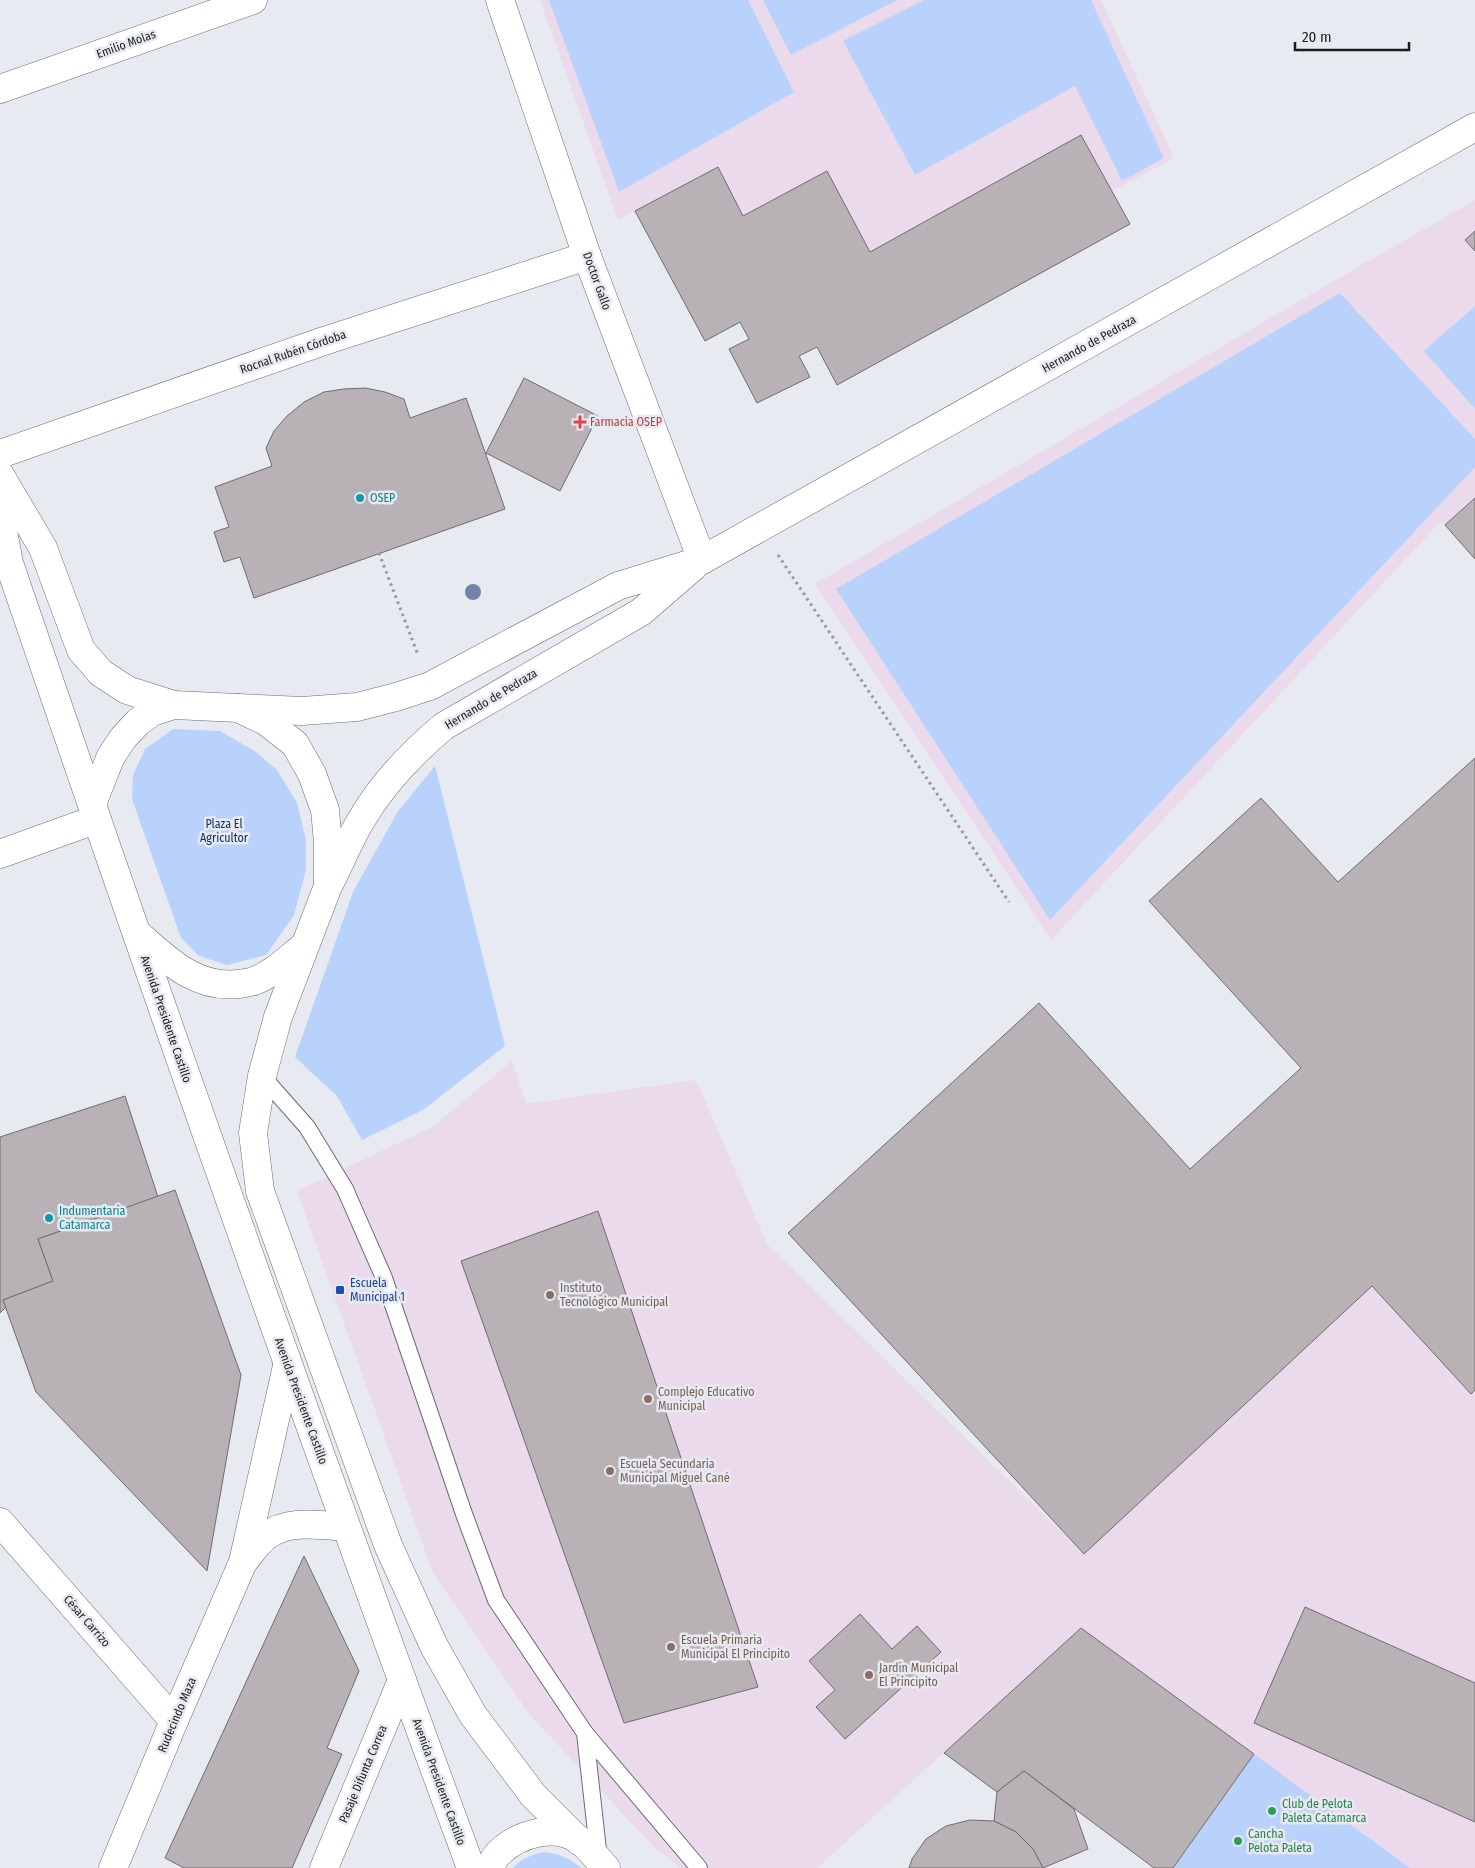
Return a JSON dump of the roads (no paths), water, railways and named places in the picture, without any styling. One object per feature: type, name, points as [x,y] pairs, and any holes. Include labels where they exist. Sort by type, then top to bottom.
[{"type":"street","name":"Emilio Molas","points":[[0,89],[253,0]]},
{"type":"street","name":"Doctor Gallo","points":[[500,0],[587,256],[702,560]]},
{"type":"street","name":"Hernando de Pedraza","points":[[305,945],[328,886],[363,817],[392,777],[418,748],[444,726],[641,612],[702,560],[1475,127]]},
{"type":"street","name":"Rocnal Rubén Córdoba","points":[[0,454],[324,341],[587,256]]},
{"type":"street","points":[[0,475],[43,548],[81,650],[101,673],[127,690],[174,705]]},
{"type":"street","points":[[0,514],[9,563],[94,812]]},
{"type":"street","name":"Hernando de Pedraza","points":[[174,705],[302,712],[357,707],[430,686],[618,586],[702,560]]},
{"type":"street","points":[[0,854],[94,812],[111,756],[124,737],[138,722],[152,712],[174,705]]},
{"type":"street","points":[[238,708],[267,722],[295,744],[312,774],[325,810],[328,842],[328,886]]},
{"type":"street","name":"Avenida Presidente Castillo","points":[[94,812],[287,1366],[470,1868]]},
{"type":"street","points":[[137,933],[165,959],[184,972],[205,982],[228,985],[253,982],[275,970],[305,945]]},
{"type":"street","points":[[305,945],[278,1017],[262,1076],[254,1132],[260,1191],[388,1545],[434,1646],[473,1715],[532,1796],[604,1866]]},
{"type":"street","name":"Rudecindo Maza","points":[[113,1868],[243,1562],[287,1366]]},
{"type":"street","name":"César Carrizo","points":[[0,1522],[174,1721]]},
{"type":"street","name":"Rudecindo Maza","points":[[243,1562],[266,1536],[290,1526],[314,1524],[346,1527]]},
{"type":"street","name":"Pasaje Difunta Correa","points":[[324,1868],[402,1680]]},
{"type":"street","points":[[489,1868],[498,1853],[516,1839],[536,1832],[558,1832],[579,1841]]},
{"type":"lane","points":[[262,1076],[307,1127],[345,1189],[384,1278],[464,1514],[496,1600],[585,1733],[699,1868]]},
{"type":"lane","points":[[585,1733],[604,1866]]},
{"type":"place","name":"Farmacia OSEP","points":[[580,422]]},
{"type":"place","name":"OSEP","points":[[360,498]]},
{"type":"place","name":"Indumentaria Catamarca","points":[[49,1218]]},
{"type":"place","name":"Escuela Municipal 1","points":[[340,1290]]},
{"type":"place","name":"Instituto Tecnológico Municipal","points":[[550,1295]]},
{"type":"place","name":"Complejo Educativo Municipal","points":[[648,1399]]},
{"type":"place","name":"Escuela Secundaria Municipal Miguel Cané","points":[[610,1471]]},
{"type":"place","name":"Escuela Primaria Municipal El Principito","points":[[671,1647]]},
{"type":"place","name":"Jardín Municipal El Principito","points":[[869,1675]]},
{"type":"place","name":"Club de Pelota Paleta Catamarca","points":[[1272,1811]]},
{"type":"place","name":"Cancha Pelota Paleta","points":[[1238,1841]]},
{"type":"park label","name":"Plaza El Agricultor","points":[[224,831]]}]
